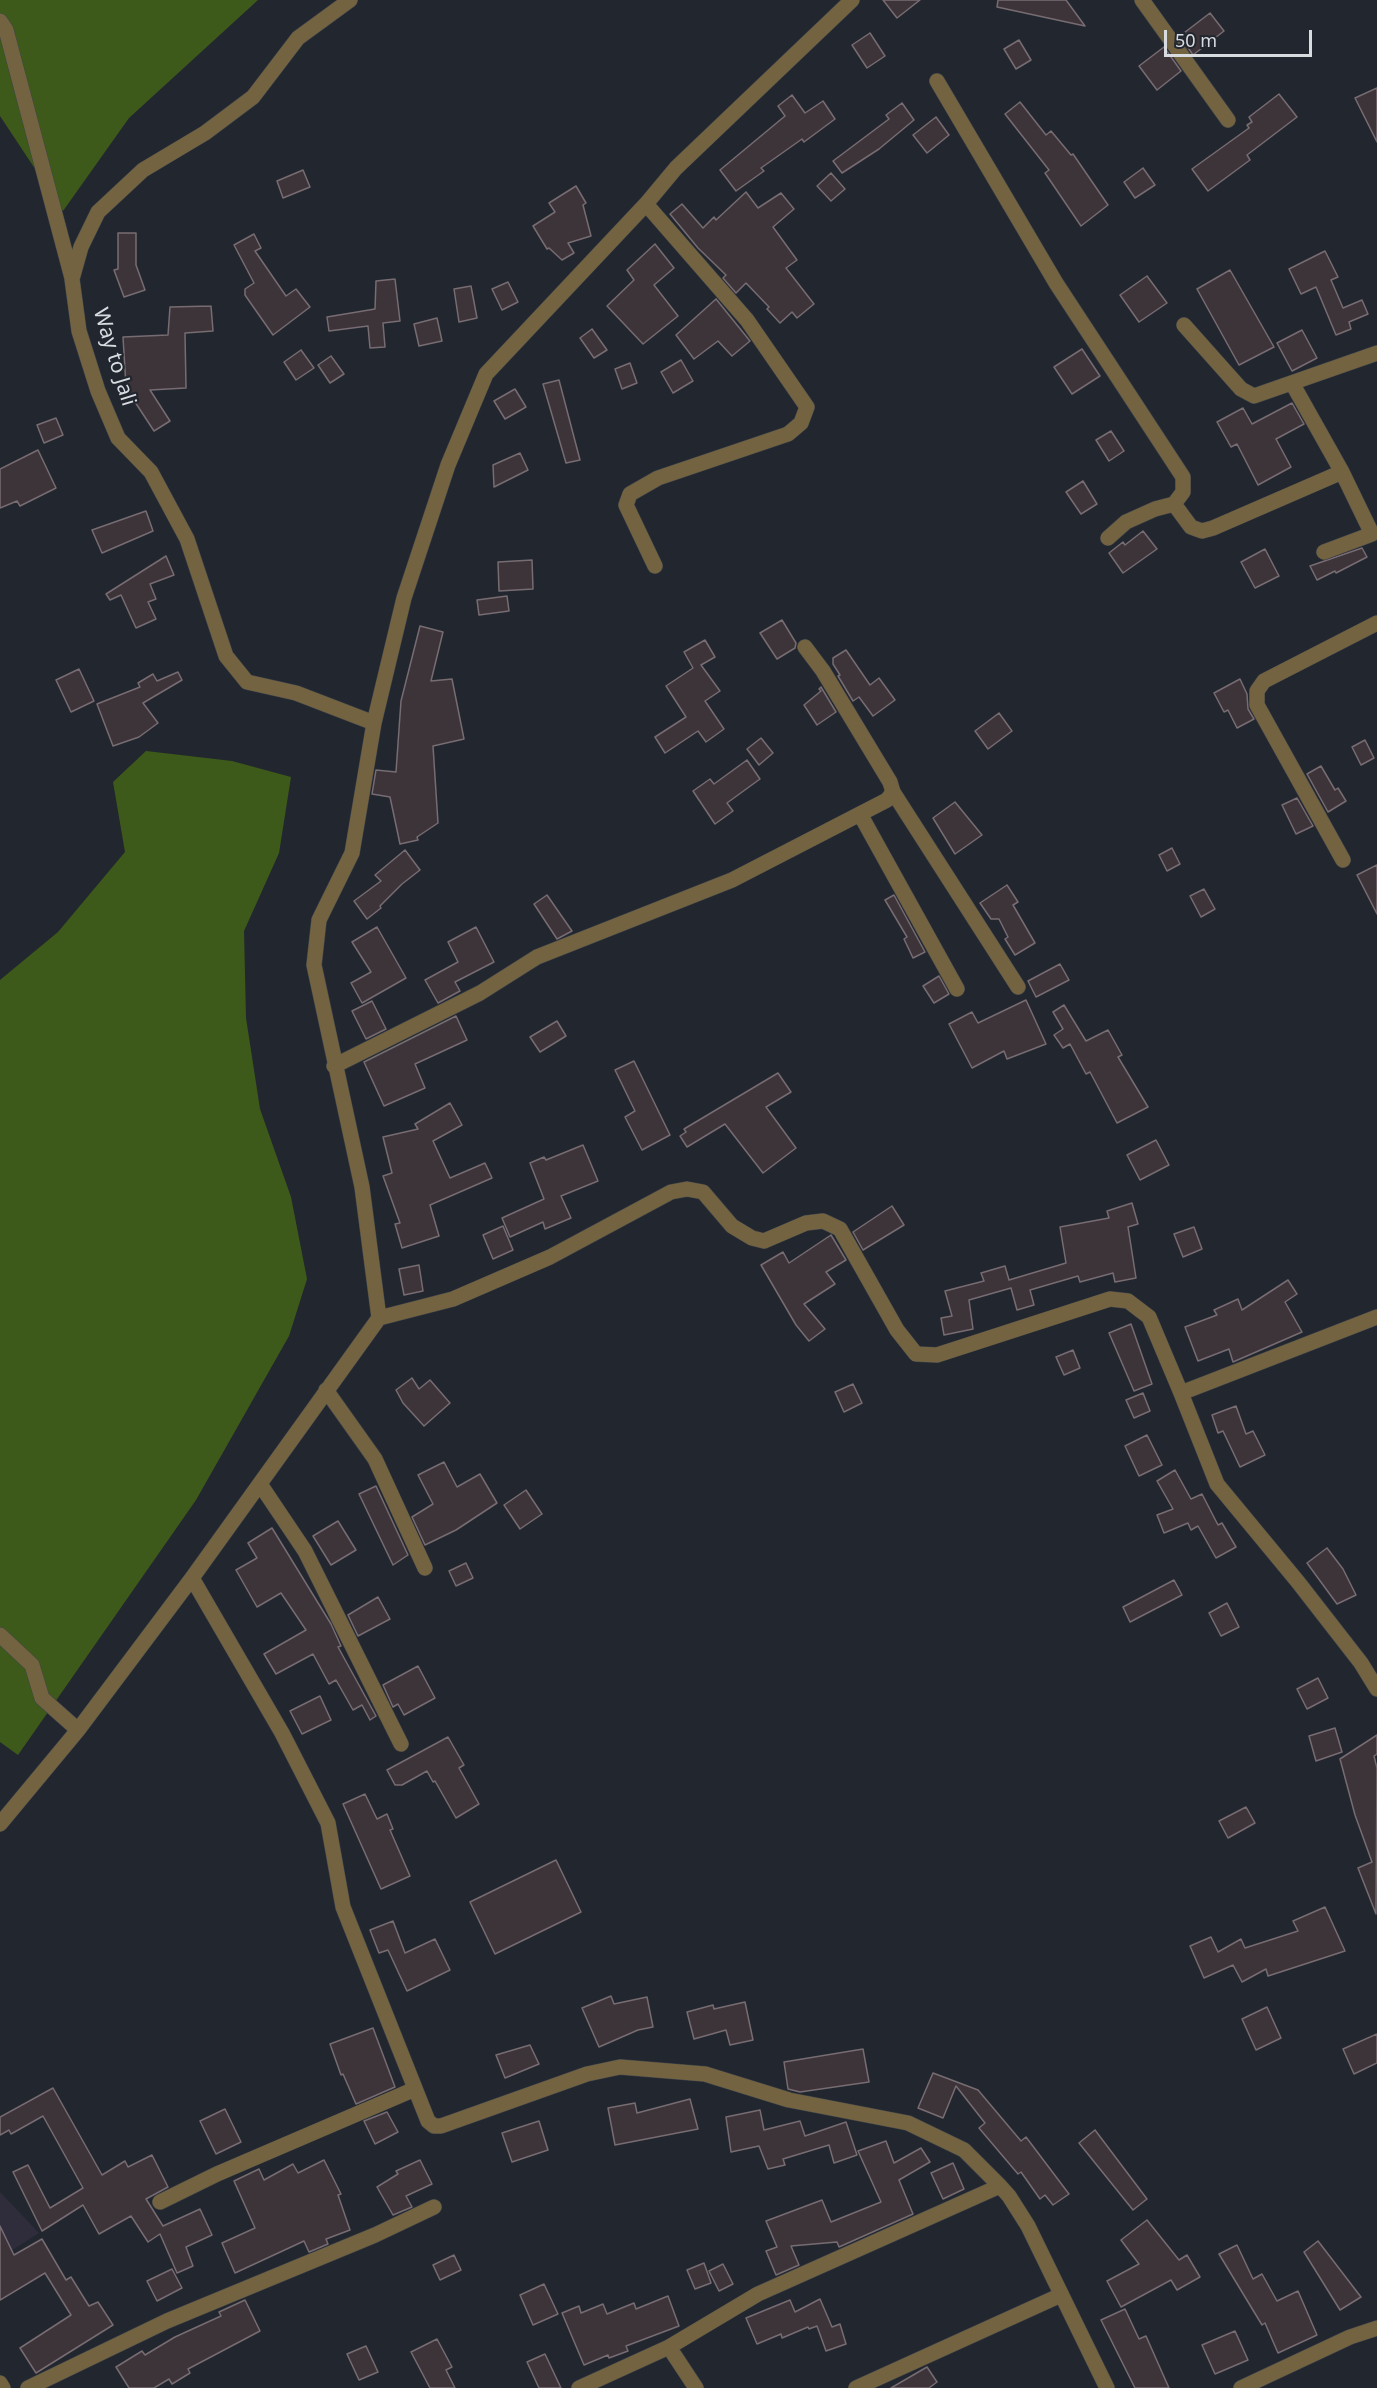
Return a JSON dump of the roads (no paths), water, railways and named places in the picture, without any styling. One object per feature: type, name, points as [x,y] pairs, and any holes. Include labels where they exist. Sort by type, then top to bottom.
[{"type":"street","name":"Way to Jali","points":[[350,0],[298,38],[253,97],[205,133],[143,170],[98,212],[81,247],[72,279],[79,331],[98,391],[118,438],[151,472],[187,539],[226,656],[248,682],[296,693],[374,723]]},
{"type":"street","points":[[379,1318],[362,1187],[314,965],[319,920],[352,853],[374,723],[404,598],[447,465],[486,374],[646,204],[676,168],[852,0]]},
{"type":"street","points":[[1142,0],[1228,120]]},
{"type":"street","points":[[0,21],[6,30],[72,279]]},
{"type":"street","points":[[937,81],[1056,283],[1183,477],[1183,492],[1174,504],[1155,509],[1126,522],[1108,538]]},
{"type":"street","points":[[646,204],[747,320],[807,407],[801,423],[789,434],[658,478],[630,494],[626,505],[654,566]]},
{"type":"street","points":[[1184,325],[1241,389],[1254,396],[1377,353]]},
{"type":"street","points":[[1292,383],[1342,472],[1374,541],[1324,552]]},
{"type":"street","points":[[1174,504],[1191,527],[1202,531],[1342,472]]},
{"type":"street","points":[[1343,861],[1257,705],[1257,691],[1264,681],[1377,623]]},
{"type":"street","points":[[805,647],[823,671],[893,792],[1018,987]]},
{"type":"street","points":[[334,1066],[480,993],[537,957],[732,880],[887,800],[893,792]]},
{"type":"street","points":[[860,814],[957,989]]},
{"type":"street","points":[[0,1824],[78,1730],[192,1578],[379,1318],[453,1299],[550,1257],[671,1192],[687,1189],[703,1192],[732,1226],[752,1238],[764,1241],[806,1223],[823,1221],[840,1228],[897,1330],[916,1354],[937,1355],[1110,1299],[1128,1301],[1149,1317],[1217,1484],[1298,1582],[1361,1663],[1377,1689]]},
{"type":"street","points":[[1180,1393],[1377,1317]]},
{"type":"street","points":[[326,1390],[375,1459],[424,1569]]},
{"type":"street","points":[[260,1484],[305,1551],[401,1744]]},
{"type":"street","points":[[192,1578],[282,1733],[328,1823],[343,1907],[428,2121],[434,2126],[441,2126],[587,2074],[620,2067],[705,2074],[789,2100],[908,2123],[964,2150],[1010,2196],[1028,2226],[1107,2388]]},
{"type":"street","points":[[0,1635],[32,1665],[42,1698],[78,1730]]},
{"type":"street","points":[[160,2202],[217,2174],[415,2089]]},
{"type":"street","points":[[579,2388],[669,2346],[758,2294],[1000,2186]]},
{"type":"street","points":[[28,2388],[167,2321],[375,2235],[434,2207]]},
{"type":"street","points":[[856,2388],[1062,2295]]},
{"type":"street","points":[[1241,2388],[1350,2337],[1377,2328]]},
{"type":"street","points":[[669,2346],[696,2388]]},
{"type":"street","points":[[0,2383],[3,2388]]}]
